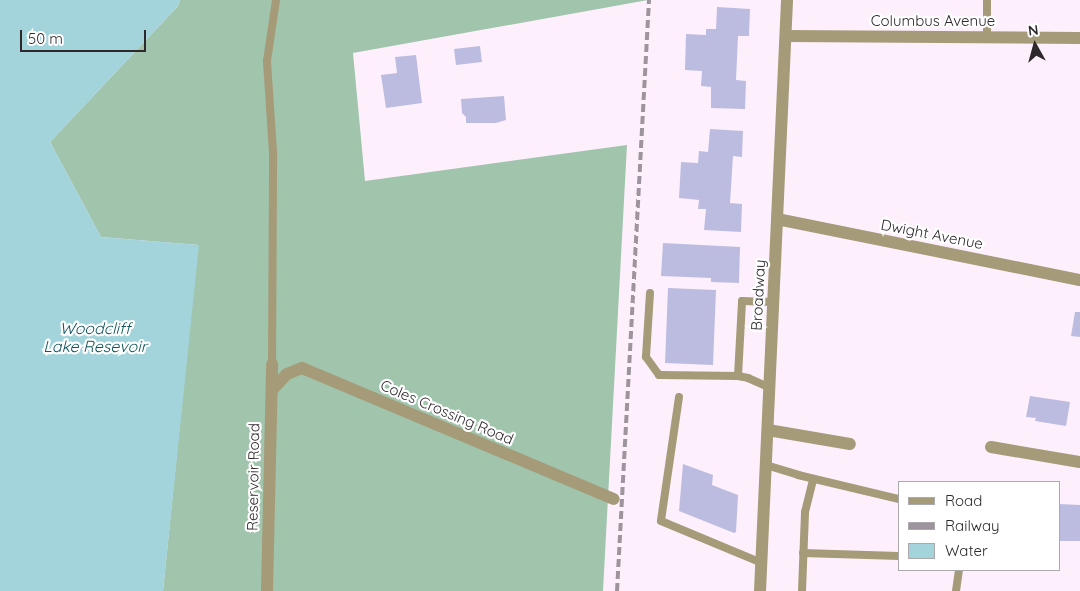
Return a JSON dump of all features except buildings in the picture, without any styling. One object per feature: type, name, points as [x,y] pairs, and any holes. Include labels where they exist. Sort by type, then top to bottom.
[{"type":"street","name":"Broadway","points":[[760,591],[787,0]]},
{"type":"street","name":"Columbus Avenue","points":[[786,36],[1080,38]]},
{"type":"street","name":"Dwight Avenue","points":[[777,219],[1080,280]]},
{"type":"street","name":"Reservoir Road","points":[[267,591],[272,364]]},
{"type":"street","name":"Coles Crossing Road","points":[[272,390],[287,374],[302,368],[614,499]]},
{"type":"street","points":[[768,430],[850,444]]},
{"type":"street","points":[[991,447],[1080,462]]},
{"type":"lane","points":[[272,364],[272,152],[267,61],[276,0]]},
{"type":"lane","points":[[987,0],[987,37]]},
{"type":"lane","points":[[650,293],[646,356],[659,375],[738,376],[748,378],[770,388]]},
{"type":"lane","points":[[738,376],[742,301],[774,302]]},
{"type":"lane","points":[[679,397],[661,521],[762,563]]},
{"type":"lane","points":[[766,465],[813,479],[898,499]]},
{"type":"lane","points":[[802,591],[805,512],[813,479]]},
{"type":"lane","points":[[803,553],[898,556]]},
{"type":"lane","points":[[956,591],[959,571]]},
{"type":"green space","points":[[180,0],[648,0],[353,53],[365,181],[627,145],[603,591],[163,591],[198,245],[101,237],[50,142],[178,6]]},
{"type":"water","name":"Woodcliff Lake Resevoir","points":[[0,0],[180,0],[178,6],[50,142],[101,237],[199,245],[163,591],[0,591]]},
{"type":"railway","points":[[617,591],[649,0]]}]
